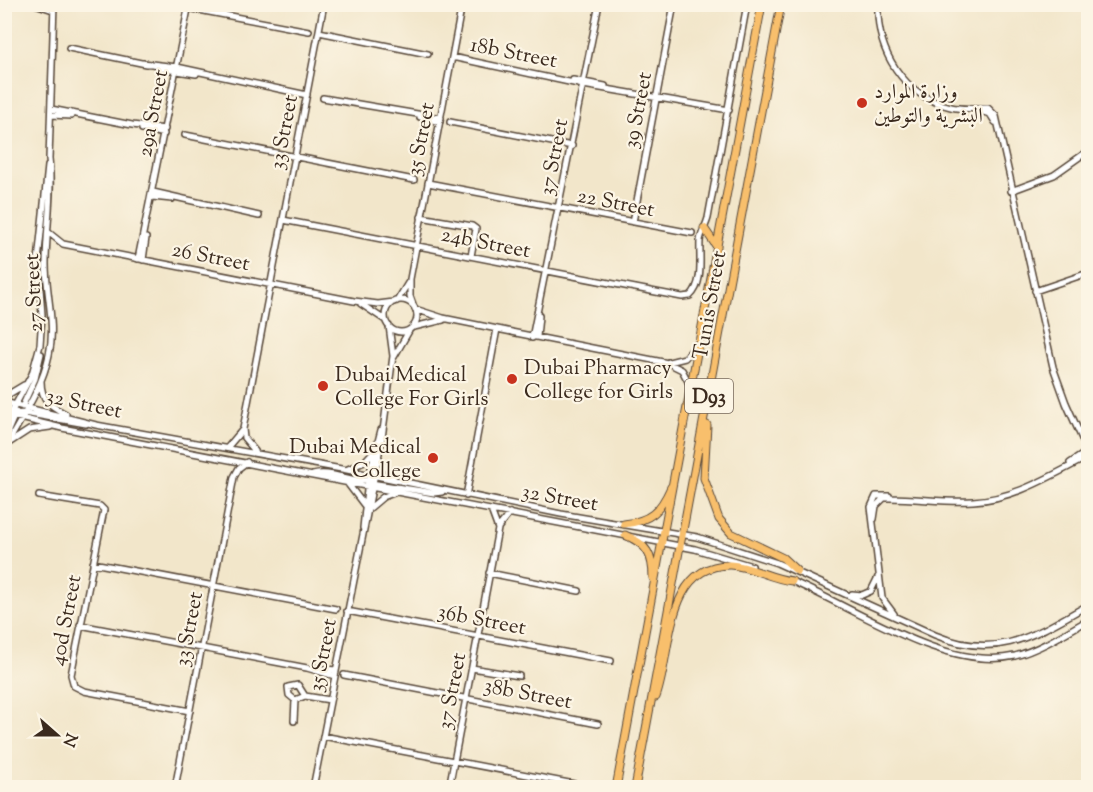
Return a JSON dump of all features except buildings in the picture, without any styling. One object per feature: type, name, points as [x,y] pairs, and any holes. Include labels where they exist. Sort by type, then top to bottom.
[{"type":"main road","name":"Tunis Street","points":[[616,788],[692,390],[762,4]]},
{"type":"main road","name":"Tunis Street","points":[[635,788],[706,417],[781,4]]},
{"type":"main road","points":[[704,228],[717,247]]},
{"type":"main road","points":[[706,417],[708,432],[704,478],[719,519],[731,533],[783,558],[797,571]]},
{"type":"main road","points":[[624,524],[643,521],[653,516],[662,506],[675,477]]},
{"type":"main road","points":[[625,535],[641,542],[651,555],[653,594]]},
{"type":"main road","points":[[650,710],[661,682],[677,603],[693,580],[710,569],[729,566],[792,581]]},
{"type":"street","points":[[35,4],[53,7]]},
{"type":"street","name":"33 Street","points":[[227,448],[243,429],[324,4]]},
{"type":"street","name":"35 Street","points":[[415,308],[409,290],[410,279],[462,4]]},
{"type":"street","name":"37 Street","points":[[535,336],[599,4]]},
{"type":"street","name":"39 Street","points":[[633,222],[674,4]]},
{"type":"street","points":[[700,240],[729,111],[747,4]]},
{"type":"street","points":[[878,4],[878,27],[883,46],[892,64],[904,80],[919,93],[943,105],[978,110],[985,108],[993,111],[1034,290],[1059,385],[1088,453],[1025,489],[997,498],[960,502],[912,498],[882,499],[876,506],[874,519],[884,603],[900,619]]},
{"type":"street","points":[[190,6],[309,31]]},
{"type":"street","name":"29a Street","points":[[140,259],[190,6]]},
{"type":"street","name":"27 Street","points":[[4,426],[41,380],[49,355],[52,330],[46,254],[51,183],[53,7]]},
{"type":"street","points":[[319,32],[428,54]]},
{"type":"street","points":[[69,48],[307,95]]},
{"type":"street","name":"18b Street","points":[[452,57],[729,111]]},
{"type":"street","points":[[323,98],[440,120]]},
{"type":"street","points":[[51,112],[165,132]]},
{"type":"street","points":[[450,122],[572,146]]},
{"type":"street","points":[[185,135],[414,180]]},
{"type":"street","points":[[1011,189],[1032,184],[1065,169],[1089,151]]},
{"type":"street","name":"27 Street","points":[[4,450],[32,374],[40,345],[42,315],[38,286],[38,251],[50,159]]},
{"type":"street","name":"22 Street","points":[[428,183],[692,233]]},
{"type":"street","points":[[153,194],[260,216]]},
{"type":"street","points":[[421,217],[472,226],[476,229],[471,256]]},
{"type":"street","name":"24b Street","points":[[283,220],[684,297],[692,295],[696,289],[701,259],[700,240]]},
{"type":"street","name":"26 Street","points":[[48,232],[63,244],[354,301],[378,304],[396,302]]},
{"type":"street","points":[[700,240],[709,235]]},
{"type":"street","points":[[46,254],[55,246],[63,244]]},
{"type":"street","points":[[1034,290],[1089,273]]},
{"type":"street","name":"35 Street","points":[[396,302],[410,279]]},
{"type":"street","name":"26 Street","points":[[354,301],[375,311],[388,324]]},
{"type":"street","points":[[450,320],[435,321],[401,332],[388,324],[386,313],[396,302],[406,301],[415,308],[450,320],[668,363],[682,370],[692,390]]},
{"type":"street","points":[[411,328],[417,319],[415,308]]},
{"type":"street","name":"35 Street","points":[[371,481],[379,457],[393,361],[388,324]]},
{"type":"street","name":"35 Street","points":[[393,361],[411,328]]},
{"type":"street","points":[[466,496],[497,329]]},
{"type":"street","points":[[668,363],[685,358],[700,340]]},
{"type":"street","points":[[18,411],[38,371],[40,345]]},
{"type":"street","points":[[4,397],[20,389],[32,374]]},
{"type":"street","points":[[41,380],[42,393],[47,403],[75,419]]},
{"type":"street","name":"32 Street","points":[[4,402],[18,411],[62,428],[227,458],[347,483],[395,480],[466,496],[683,534],[737,548],[797,571],[947,640],[988,646],[1028,638],[1088,605]]},
{"type":"street","points":[[4,409],[72,423],[96,424]]},
{"type":"street","name":"32 Street","points":[[18,411],[75,419],[347,470],[398,492],[625,535],[734,560],[792,581],[934,647],[976,659],[1000,658],[1025,653],[1089,620]]},
{"type":"street","points":[[6,442],[37,428],[62,428]]},
{"type":"street","points":[[243,429],[247,442],[256,453]]},
{"type":"street","name":"35 Street","points":[[313,788],[363,528],[375,450],[382,429]]},
{"type":"street","points":[[347,470],[364,462],[375,450]]},
{"type":"street","points":[[379,457],[384,469],[395,480]]},
{"type":"street","points":[[227,458],[234,477]]},
{"type":"street","name":"33 Street","points":[[176,788],[234,477],[239,468],[247,462]]},
{"type":"street","points":[[312,476],[324,473],[434,493],[443,491]]},
{"type":"street","points":[[347,483],[366,508],[383,497],[398,492]]},
{"type":"street","name":"40d Street","points":[[39,496],[103,507],[71,675],[77,689],[190,711]]},
{"type":"street","points":[[490,509],[495,516],[498,529]]},
{"type":"street","name":"37 Street","points":[[449,788],[498,529],[510,513]]},
{"type":"street","points":[[93,562],[336,609]]},
{"type":"street","points":[[847,594],[862,595],[871,591],[876,583],[879,569]]},
{"type":"street","points":[[489,573],[579,591]]},
{"type":"street","name":"36b Street","points":[[347,611],[611,661]]},
{"type":"street","points":[[80,625],[335,673]]},
{"type":"street","points":[[472,668],[519,676]]},
{"type":"street","name":"38b Street","points":[[344,675],[598,724]]},
{"type":"street","points":[[295,700],[289,696],[288,687],[298,685],[305,696]]},
{"type":"street","points":[[295,700],[305,696],[330,700]]},
{"type":"street","points":[[294,721],[295,700]]},
{"type":"street","points":[[323,736],[590,787]]},
{"type":"place","name":"وزارة الموارد البشرية والتوطين","points":[[862,103]]},
{"type":"place","name":"Dubai Pharmacy College for Girls","points":[[512,379]]},
{"type":"place","name":"Dubai Medical College For Girls","points":[[323,386]]},
{"type":"place","name":"Dubai Medical College","points":[[433,458]]}]
